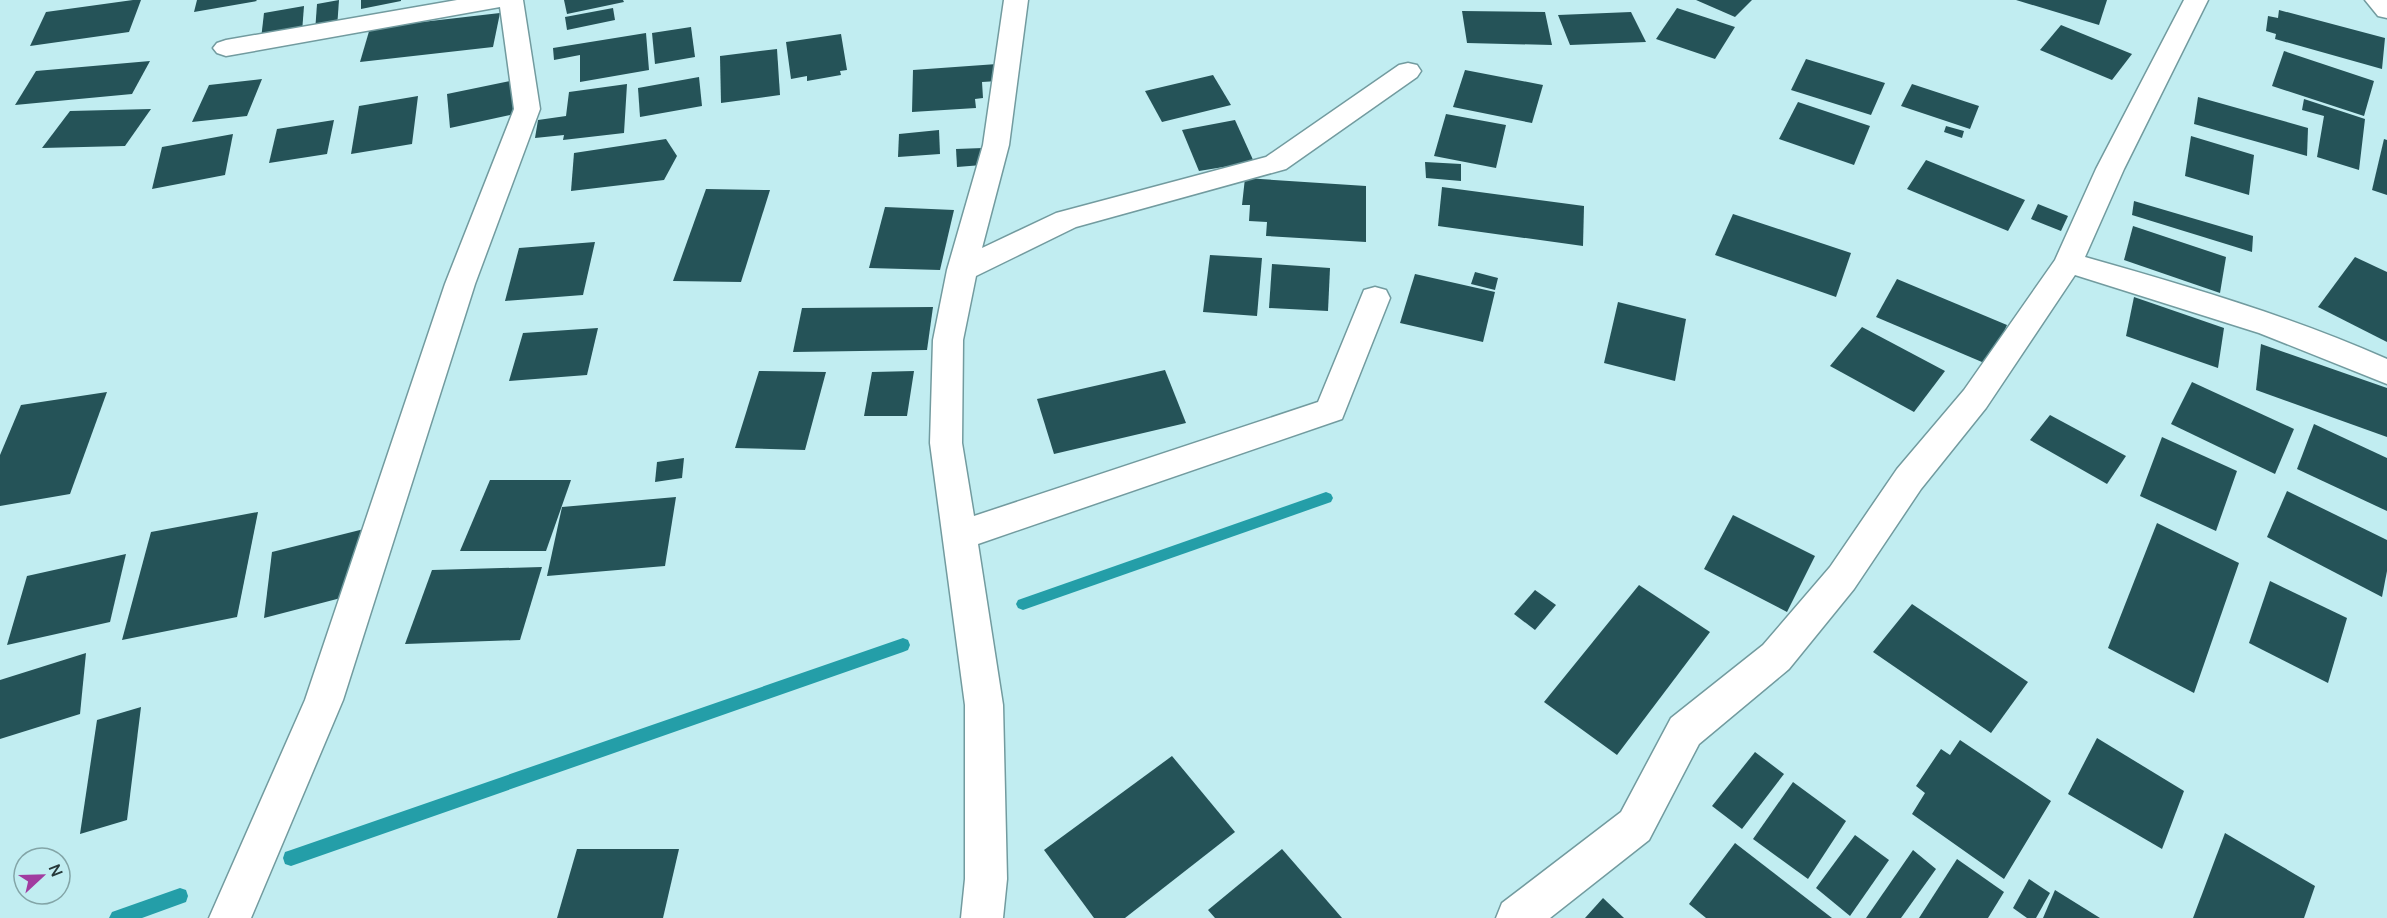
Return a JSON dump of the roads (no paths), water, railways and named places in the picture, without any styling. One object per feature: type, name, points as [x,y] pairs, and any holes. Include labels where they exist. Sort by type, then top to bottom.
[{"type":"street","points":[[226,48],[498,0]]},
{"type":"street","points":[[230,918],[324,699],[460,284],[527,109],[511,0]]},
{"type":"street","points":[[982,918],[986,879],[984,705],[946,443],[948,340],[962,270],[996,145],[1016,0]]},
{"type":"street","points":[[1517,918],[1635,826],[1685,731],[1776,657],[1842,578],[1909,479],[1975,399],[2068,263],[2110,169],[2196,0]]},
{"type":"street","points":[[2377,0],[2387,11]]},
{"type":"street","points":[[962,270],[1066,220],[1276,163],[1408,71]]},
{"type":"street","points":[[2068,263],[2230,313],[2356,357],[2387,372]]},
{"type":"street","points":[[958,536],[1331,410],[1375,298]]},
{"type":"waterway","points":[[1023,604],[1326,498]]},
{"type":"waterway","points":[[291,858],[903,645]]},
{"type":"waterway","points":[[118,918],[180,896]]}]
